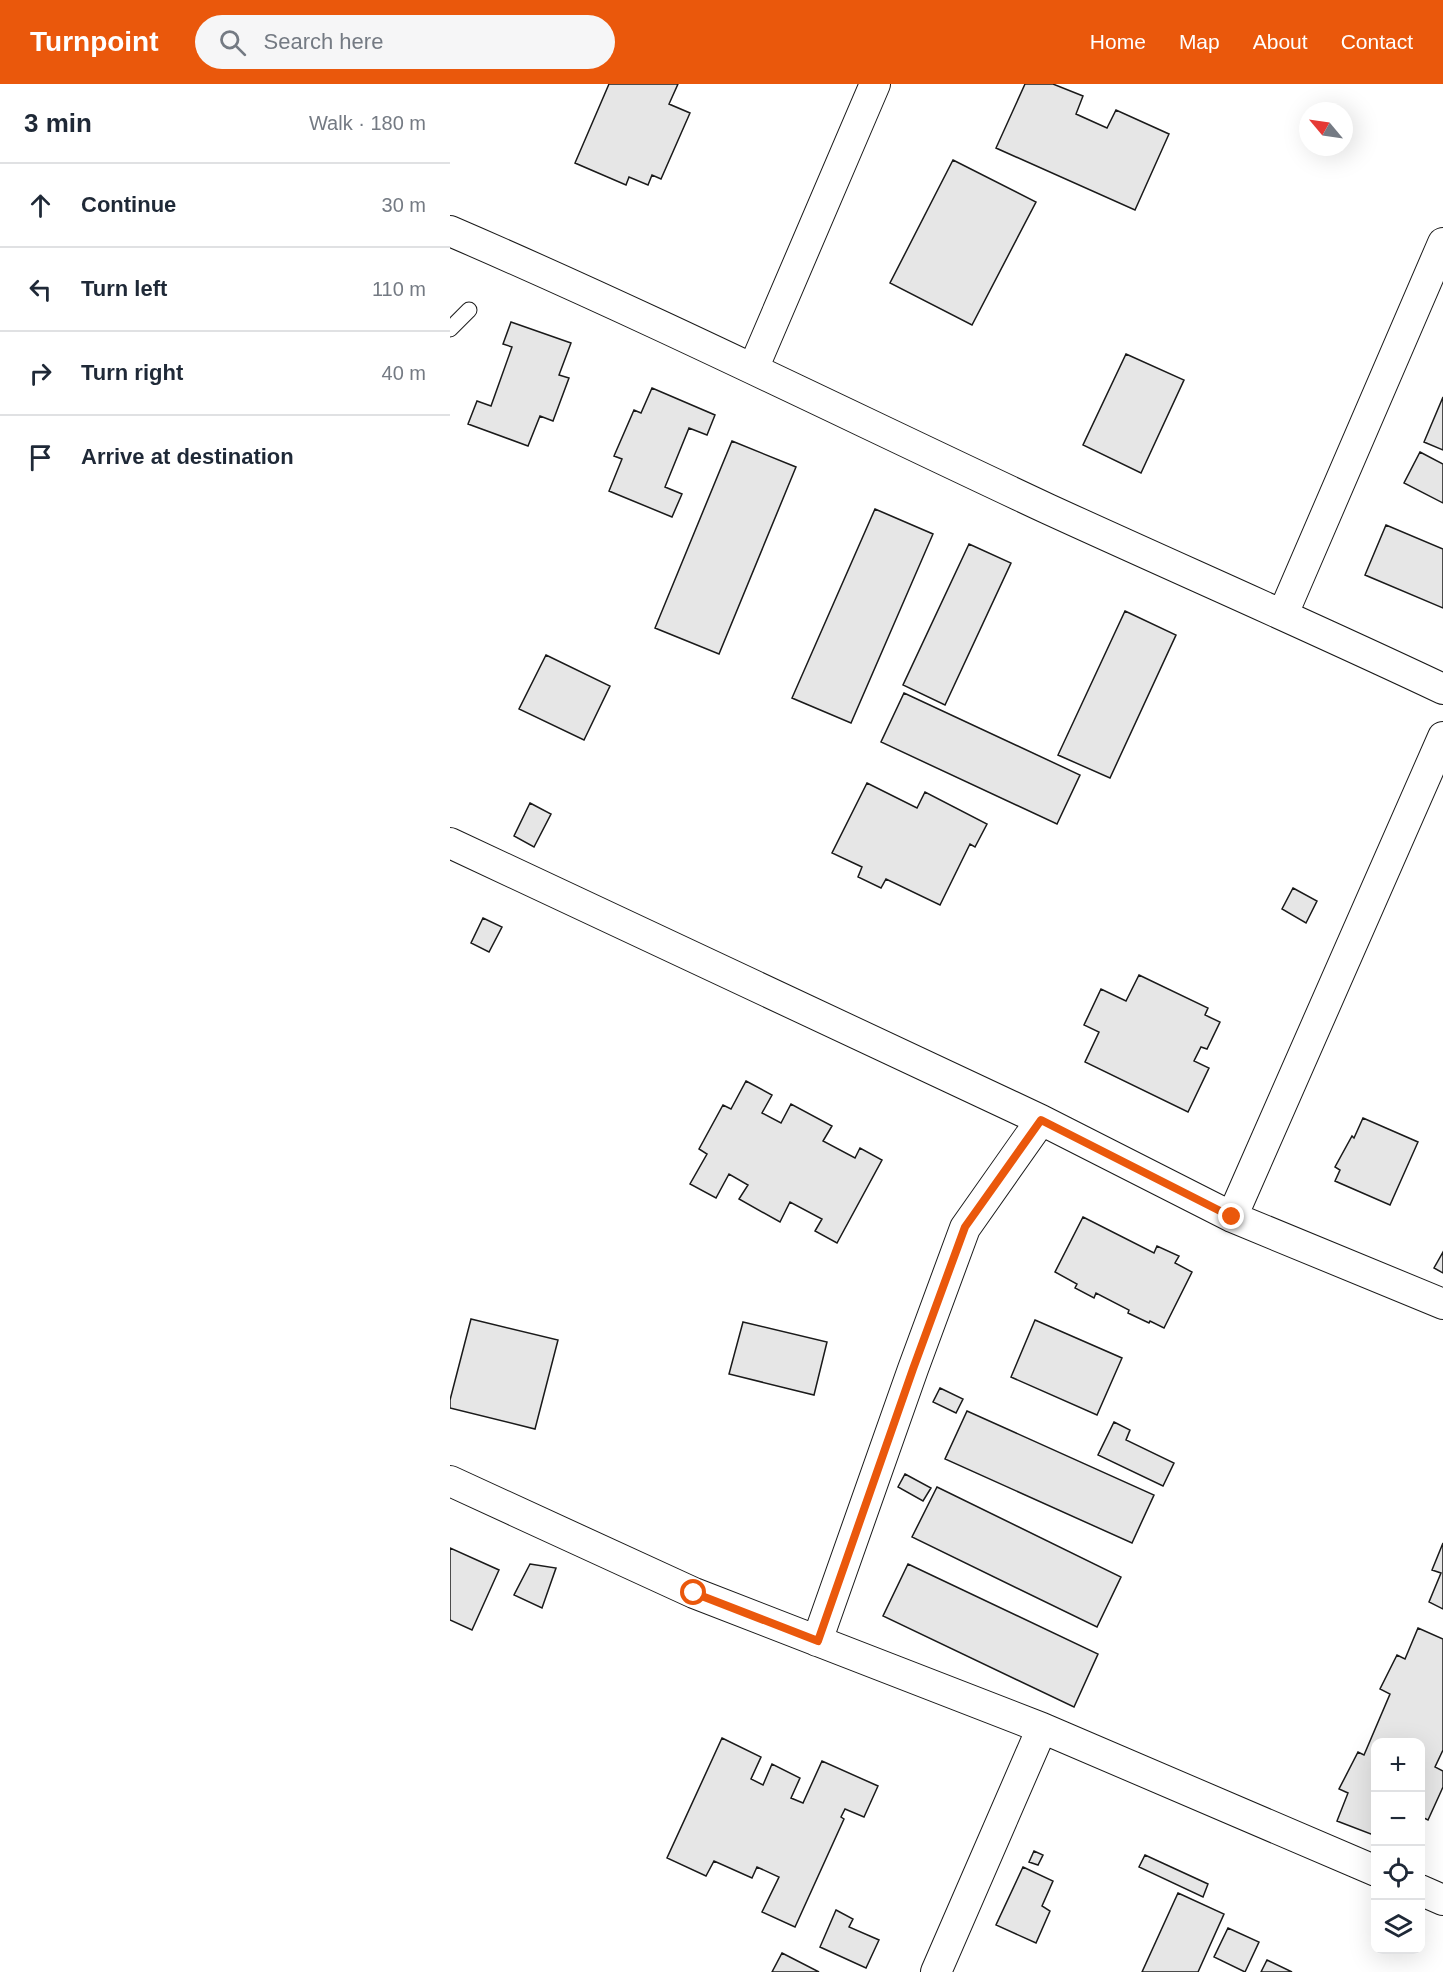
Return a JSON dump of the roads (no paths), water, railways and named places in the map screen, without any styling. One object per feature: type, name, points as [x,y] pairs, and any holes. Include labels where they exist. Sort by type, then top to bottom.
[{"type":"street","points":[[753,369],[875,84]]},
{"type":"street","points":[[450,231],[1443,689]]},
{"type":"street","points":[[1283,614],[1443,243]]},
{"type":"street","points":[[1232,1217],[1443,737]]},
{"type":"street","points":[[450,843],[1041,1120],[1232,1217],[1443,1304]]},
{"type":"street","points":[[818,1641],[965,1227],[1041,1120]]},
{"type":"street","points":[[450,1481],[694,1593],[1042,1728],[1371,1869]]},
{"type":"street","points":[[936,1972],[1042,1728]]},
{"type":"street","points":[[1425,1892],[1443,1900]]},
{"type":"lane","points":[[450,329],[469,310]]}]
